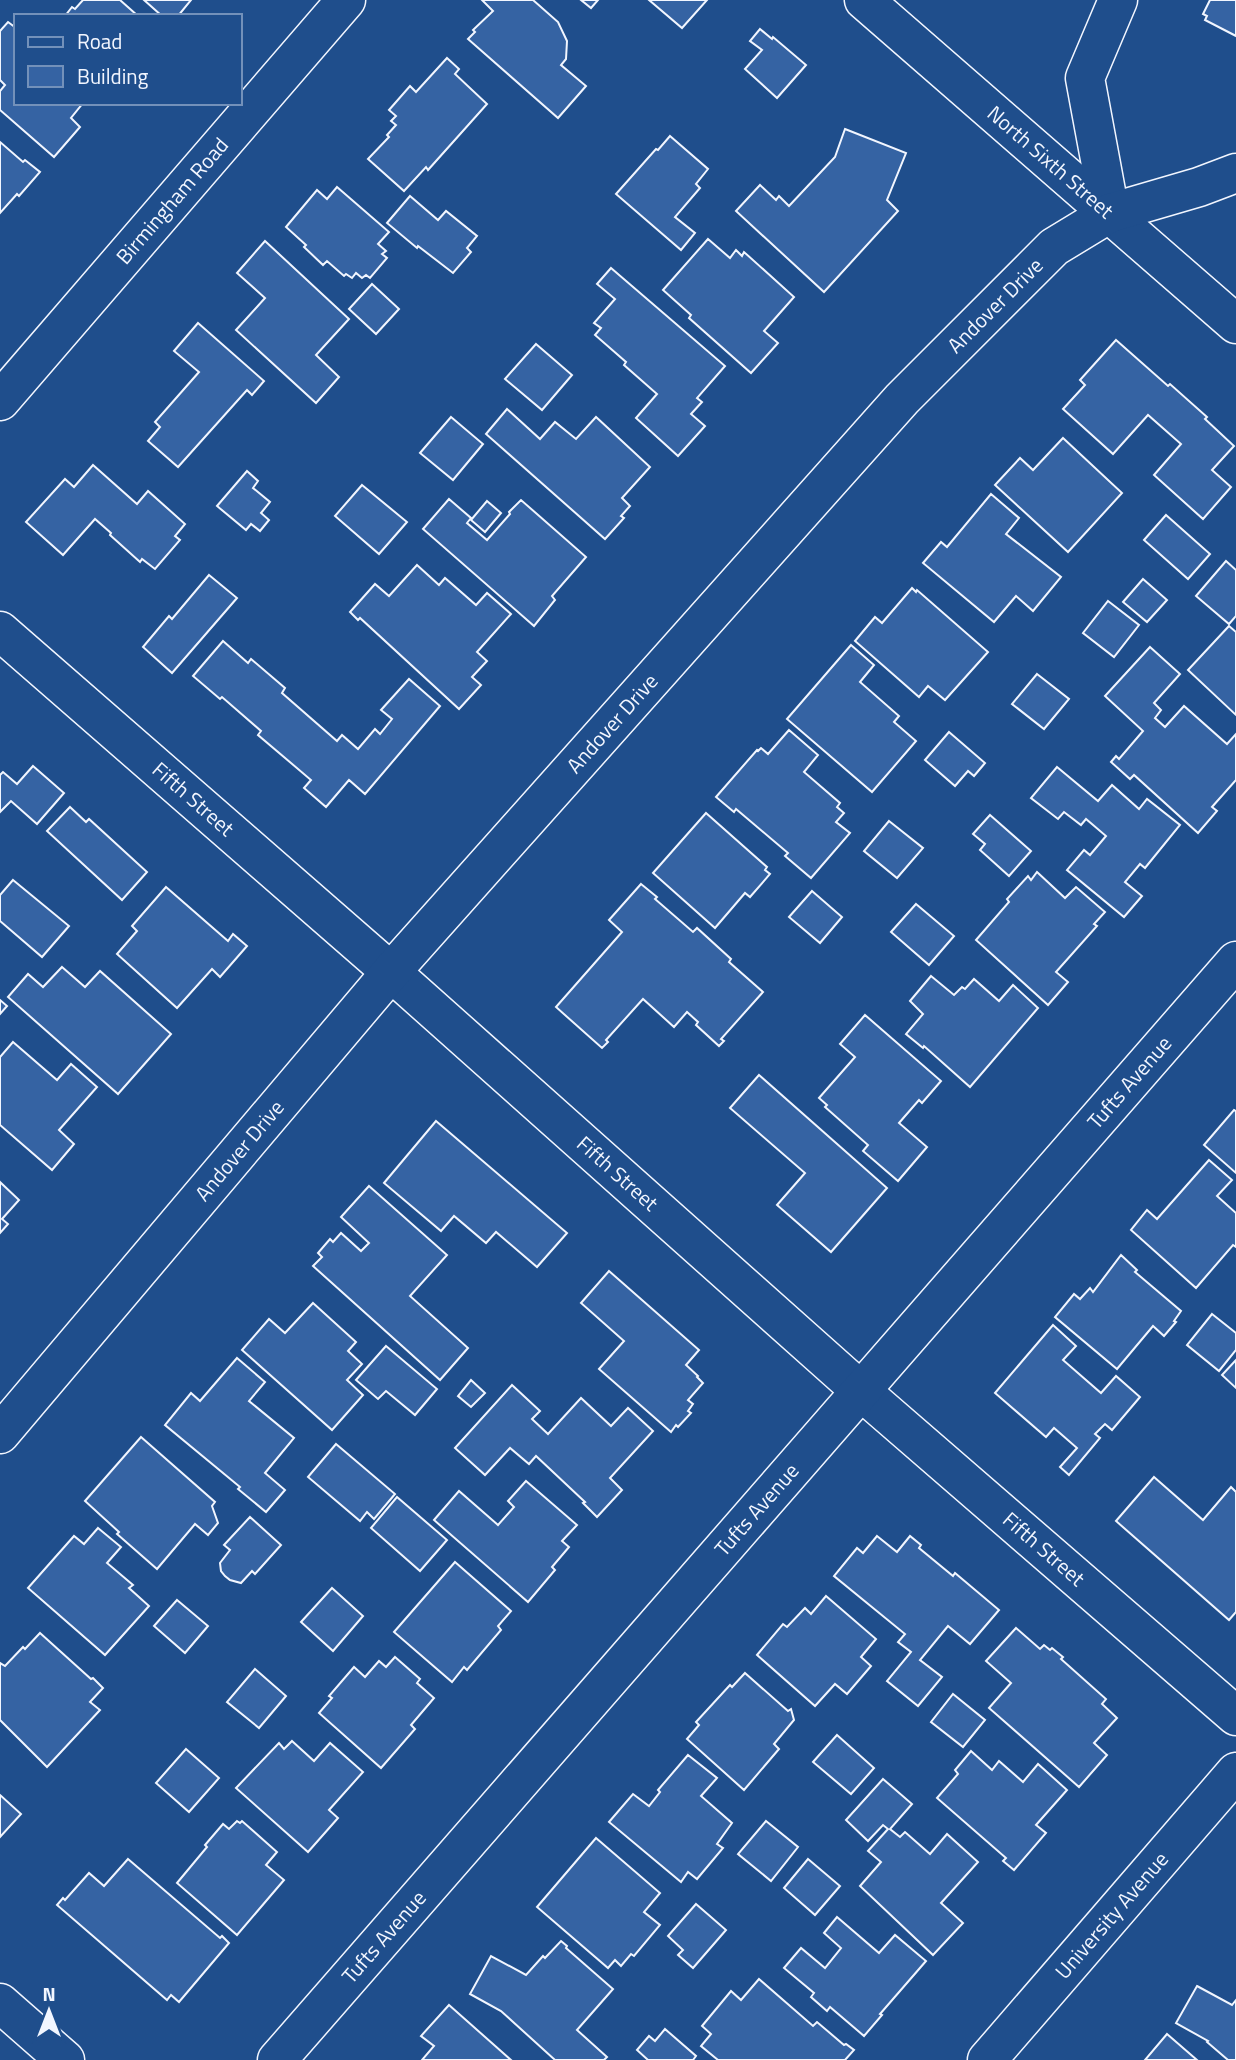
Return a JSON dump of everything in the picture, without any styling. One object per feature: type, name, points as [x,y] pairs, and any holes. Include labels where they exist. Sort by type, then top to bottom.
[{"type":"street","name":"Birmingham Road","points":[[0,401],[346,0]]},
{"type":"street","name":"North Sixth Street","points":[[864,0],[1236,324]]},
{"type":"street","points":[[1110,213],[1085,78],[1118,0]]},
{"type":"street","name":"Andover Drive","points":[[0,1434],[391,972],[902,399],[1054,247],[1110,213],[1199,187],[1236,173]]},
{"type":"street","name":"Fifth Street","points":[[0,631],[391,972],[861,1391],[1236,1716]]},
{"type":"street","name":"Tufts Avenue","points":[[277,2060],[1236,961]]},
{"type":"street","name":"University Avenue","points":[[987,2060],[1236,1772]]},
{"type":"street","points":[[0,2003],[65,2060]]},
{"type":"building","points":[[83,0],[120,0],[136,14],[67,14],[72,7],[75,9]]},
{"type":"building","points":[[144,0],[191,0],[180,14],[160,14]]},
{"type":"building","points":[[482,0],[533,0],[558,22],[567,41],[566,59],[561,65],[586,86],[558,118],[468,39],[475,32],[473,30],[493,11]]},
{"type":"building","points":[[581,0],[598,0],[591,8]]},
{"type":"building","points":[[649,0],[707,0],[682,28]]},
{"type":"building","points":[[1210,0],[1236,0],[1236,36],[1205,20],[1207,16],[1203,14]]},
{"type":"building","points":[[8,22],[14,26],[14,105],[81,105],[71,118],[80,127],[54,157],[0,110],[0,91],[5,85],[0,80],[0,31]]},
{"type":"building","points":[[760,29],[806,65],[777,98],[745,69],[762,50],[750,41]]},
{"type":"building","points":[[447,58],[459,69],[455,74],[487,104],[428,170],[426,167],[404,191],[368,159],[389,137],[387,135],[396,125],[391,121],[396,116],[389,110],[410,86],[416,92]]},
{"type":"building","points":[[845,129],[906,153],[887,200],[898,211],[824,292],[736,211],[760,185],[776,200],[779,196],[789,206],[835,157]]},
{"type":"building","points":[[670,136],[708,169],[696,184],[700,188],[675,217],[695,233],[681,250],[616,194]]},
{"type":"building","points":[[0,142],[23,162],[25,160],[40,172],[0,213]]},
{"type":"building","points":[[337,187],[389,232],[378,244],[386,251],[382,254],[387,258],[370,278],[366,275],[362,278],[356,273],[352,278],[346,274],[344,276],[327,261],[323,265],[286,227],[317,190],[327,199]]},
{"type":"building","points":[[410,196],[438,220],[446,211],[477,236],[467,248],[471,252],[453,273],[387,223]]},
{"type":"building","points":[[708,239],[730,258],[736,250],[742,256],[744,252],[794,297],[764,331],[778,343],[751,373],[689,318],[691,315],[663,290]]},
{"type":"building","points":[[265,241],[349,319],[316,355],[339,377],[316,403],[236,330],[265,298],[237,273]]},
{"type":"building","points":[[611,268],[725,366],[697,398],[702,402],[691,414],[705,426],[678,456],[636,418],[657,394],[595,335],[601,328],[594,323],[615,299],[597,284]]},
{"type":"building","points":[[372,284],[399,309],[376,334],[349,309]]},
{"type":"building","points":[[198,323],[264,381],[252,395],[247,390],[178,467],[148,441],[160,427],[155,422],[199,372],[174,351]]},
{"type":"building","points":[[1116,340],[1207,417],[1205,419],[1234,446],[1212,470],[1231,487],[1203,519],[1154,475],[1181,444],[1148,415],[1113,454],[1063,409],[1085,385],[1080,380]]},
{"type":"building","points":[[536,344],[572,375],[542,410],[505,379]]},
{"type":"building","points":[[507,409],[540,439],[555,422],[576,439],[596,417],[650,467],[622,498],[630,506],[621,516],[624,518],[605,539],[486,434]]},
{"type":"building","points":[[451,417],[483,444],[453,480],[420,453]]},
{"type":"building","points":[[1063,438],[1122,493],[1068,552],[995,485],[1020,458],[1033,470]]},
{"type":"building","points":[[93,465],[137,504],[148,491],[185,524],[175,536],[180,540],[155,569],[142,559],[140,562],[95,519],[63,555],[26,522],[65,479],[74,487]]},
{"type":"building","points":[[247,471],[258,481],[253,488],[270,502],[261,513],[269,520],[260,531],[251,524],[246,530],[217,506]]},
{"type":"building","points":[[362,485],[407,522],[379,554],[335,516]]},
{"type":"building","points":[[991,494],[1019,518],[1006,534],[1061,577],[1033,611],[1016,596],[994,622],[923,563],[941,542],[947,547]]},
{"type":"building","points":[[449,499],[471,518],[467,523],[487,540],[521,500],[586,557],[552,596],[555,600],[534,626],[423,529]]},
{"type":"building","points":[[487,501],[501,513],[485,532],[471,520]]},
{"type":"building","points":[[1166,515],[1210,554],[1188,579],[1144,540]]},
{"type":"building","points":[[1226,561],[1236,570],[1236,616],[1229,624],[1196,596]]},
{"type":"building","points":[[417,565],[439,585],[445,578],[476,605],[487,593],[511,614],[477,652],[487,661],[472,677],[481,685],[459,709],[360,618],[358,620],[350,612],[375,584],[389,596]]},
{"type":"building","points":[[209,575],[237,598],[172,673],[143,647],[169,616],[172,619]]},
{"type":"building","points":[[1143,579],[1167,600],[1147,622],[1123,602]]},
{"type":"building","points":[[912,588],[988,652],[945,700],[928,686],[919,697],[855,641],[875,617],[882,623]]},
{"type":"building","points":[[1108,601],[1139,625],[1114,657],[1083,633]]},
{"type":"building","points":[[1229,626],[1236,632],[1236,715],[1188,670]]},
{"type":"building","points":[[223,641],[248,663],[251,659],[285,688],[282,693],[337,741],[342,735],[358,749],[375,729],[380,734],[392,719],[381,710],[409,679],[440,706],[365,794],[349,780],[326,807],[304,788],[311,780],[258,735],[261,731],[193,676]]},
{"type":"building","points":[[851,645],[874,665],[860,682],[899,716],[894,722],[916,741],[872,792],[787,719]]},
{"type":"building","points":[[1150,647],[1180,674],[1154,703],[1161,710],[1155,718],[1165,727],[1184,706],[1227,744],[1236,734],[1236,780],[1212,807],[1217,811],[1198,833],[1134,775],[1130,779],[1111,762],[1116,756],[1119,759],[1143,731],[1105,696]]},
{"type":"building","points":[[1037,674],[1069,699],[1044,729],[1012,704]]},
{"type":"building","points":[[789,730],[818,755],[804,772],[840,803],[837,807],[844,813],[836,822],[850,833],[811,878],[785,856],[788,853],[736,809],[734,812],[716,797],[757,750],[761,748],[768,754]]},
{"type":"building","points":[[949,732],[985,763],[974,776],[968,771],[955,786],[925,760]]},
{"type":"building","points":[[33,766],[64,793],[37,824],[11,801],[0,812],[0,775],[3,772],[17,784]]},
{"type":"building","points":[[1057,767],[1098,801],[1112,785],[1139,809],[1147,799],[1180,825],[1145,868],[1140,864],[1125,882],[1142,896],[1124,917],[1067,870],[1084,850],[1090,855],[1106,836],[1086,819],[1081,825],[1064,812],[1058,819],[1031,798]]},
{"type":"building","points":[[70,807],[86,822],[89,819],[147,872],[122,900],[47,831]]},
{"type":"building","points":[[706,813],[767,867],[765,870],[770,874],[750,897],[745,893],[715,928],[653,873]]},
{"type":"building","points":[[990,815],[1031,851],[1009,876],[980,850],[985,844],[973,834]]},
{"type":"building","points":[[889,821],[923,848],[897,878],[864,851]]},
{"type":"building","points":[[1037,872],[1065,898],[1076,887],[1105,912],[1094,924],[1097,926],[1056,972],[1068,982],[1048,1005],[976,940],[1009,902],[1007,899],[1028,876],[1031,880]]},
{"type":"building","points":[[13,880],[69,926],[42,957],[0,921],[0,895]]},
{"type":"building","points":[[641,884],[693,932],[697,928],[731,959],[729,962],[763,992],[721,1039],[724,1041],[719,1046],[696,1025],[698,1022],[687,1012],[674,1027],[643,999],[602,1048],[556,1007],[622,932],[609,920]]},
{"type":"building","points":[[166,887],[228,941],[233,934],[247,946],[220,977],[212,969],[177,1008],[117,954],[137,931],[132,926]]},
{"type":"building","points":[[812,891],[842,917],[820,943],[789,917]]},
{"type":"building","points":[[916,904],[954,936],[929,965],[891,932]]},
{"type":"building","points":[[62,967],[85,987],[100,971],[171,1034],[118,1094],[8,997],[28,974],[43,987]]},
{"type":"building","points":[[931,976],[954,995],[962,987],[965,989],[974,979],[999,1001],[1013,985],[1038,1008],[970,1087],[924,1046],[923,1048],[906,1034],[923,1014],[910,1001]]},
{"type":"building","points":[[0,1000],[7,1006],[0,1014]]},
{"type":"building","points":[[865,1015],[941,1081],[922,1103],[919,1100],[899,1123],[927,1147],[898,1181],[863,1151],[868,1145],[825,1107],[827,1105],[819,1098],[855,1057],[840,1044]]},
{"type":"building","points":[[13,1042],[57,1080],[71,1064],[97,1087],[59,1130],[74,1144],[52,1170],[0,1125],[0,1057]]},
{"type":"building","points":[[759,1075],[887,1188],[831,1252],[777,1205],[805,1173],[730,1108]]},
{"type":"building","points":[[1234,1110],[1236,1111],[1236,1173],[1204,1145]]},
{"type":"building","points":[[436,1121],[567,1233],[537,1267],[496,1232],[486,1243],[454,1216],[441,1231],[384,1183]]},
{"type":"building","points":[[1209,1160],[1232,1180],[1217,1196],[1236,1213],[1236,1247],[1233,1245],[1196,1288],[1131,1230],[1147,1210],[1157,1219]]},
{"type":"building","points":[[0,1182],[19,1200],[2,1219],[8,1224],[0,1233]]},
{"type":"building","points":[[369,1186],[447,1255],[410,1296],[468,1348],[440,1380],[313,1266],[322,1257],[318,1253],[330,1239],[333,1242],[341,1233],[361,1251],[369,1243],[341,1217]]},
{"type":"building","points":[[1121,1255],[1137,1270],[1135,1272],[1181,1311],[1164,1336],[1153,1326],[1117,1369],[1055,1317],[1074,1294],[1080,1299],[1090,1288],[1093,1292]]},
{"type":"building","points":[[609,1271],[699,1350],[686,1365],[703,1383],[688,1400],[693,1404],[688,1411],[691,1413],[671,1432],[599,1369],[624,1341],[581,1303]]},
{"type":"building","points":[[313,1303],[356,1342],[348,1351],[362,1364],[347,1380],[363,1395],[332,1430],[242,1350],[269,1319],[285,1333]]},
{"type":"building","points":[[1212,1314],[1236,1333],[1236,1350],[1219,1371],[1187,1345]]},
{"type":"building","points":[[1053,1325],[1076,1346],[1063,1360],[1101,1393],[1116,1376],[1140,1397],[1112,1430],[1105,1424],[1095,1434],[1100,1438],[1069,1475],[1060,1467],[1077,1448],[1054,1428],[1046,1437],[995,1393]]},
{"type":"building","points":[[386,1346],[437,1389],[415,1415],[386,1391],[378,1399],[356,1380]]},
{"type":"building","points":[[237,1358],[265,1382],[249,1401],[294,1438],[265,1473],[285,1490],[266,1512],[165,1425],[191,1393],[200,1401]]},
{"type":"building","points":[[1236,1360],[1236,1388],[1222,1375]]},
{"type":"building","points":[[471,1380],[485,1393],[471,1407],[458,1396]]},
{"type":"building","points":[[512,1385],[540,1411],[532,1419],[548,1434],[581,1398],[611,1426],[628,1408],[653,1431],[610,1478],[622,1490],[597,1517],[583,1503],[585,1502],[536,1456],[529,1464],[510,1448],[485,1475],[455,1448]]},
{"type":"building","points":[[141,1437],[215,1502],[212,1506],[218,1523],[208,1535],[195,1524],[157,1569],[85,1501]]},
{"type":"building","points":[[336,1444],[395,1494],[374,1519],[367,1512],[360,1521],[308,1477]]},
{"type":"building","points":[[1154,1477],[1203,1520],[1231,1487],[1236,1492],[1236,1612],[1229,1620],[1116,1521]]},
{"type":"building","points":[[526,1481],[577,1525],[562,1541],[569,1547],[552,1567],[555,1570],[528,1602],[434,1520],[459,1491],[498,1525],[514,1507],[508,1501]]},
{"type":"building","points":[[397,1497],[447,1540],[420,1571],[371,1528]]},
{"type":"building","points":[[250,1517],[281,1545],[255,1574],[252,1571],[241,1583],[225,1576],[220,1563],[230,1550],[224,1545]]},
{"type":"building","points":[[98,1528],[121,1547],[107,1563],[133,1585],[129,1588],[149,1606],[105,1655],[28,1588],[74,1536],[84,1544]]},
{"type":"building","points":[[877,1536],[897,1552],[910,1536],[921,1545],[919,1548],[953,1576],[955,1573],[999,1610],[970,1644],[948,1626],[920,1660],[942,1677],[918,1706],[887,1681],[911,1652],[898,1642],[905,1634],[834,1576],[857,1548],[863,1553]]},
{"type":"building","points":[[455,1562],[511,1611],[498,1626],[501,1630],[467,1670],[464,1667],[452,1682],[394,1632]]},
{"type":"building","points":[[332,1588],[363,1616],[333,1651],[301,1622]]},
{"type":"building","points":[[826,1596],[876,1639],[861,1657],[871,1666],[847,1694],[835,1684],[815,1706],[757,1655],[783,1624],[787,1627],[805,1608],[811,1614]]},
{"type":"building","points":[[177,1600],[208,1626],[185,1653],[154,1626]]},
{"type":"building","points":[[1016,1628],[1040,1649],[1044,1645],[1063,1657],[1061,1659],[1106,1699],[1102,1704],[1117,1718],[1094,1743],[1107,1755],[1079,1787],[989,1708],[1011,1683],[986,1661]]},
{"type":"building","points":[[40,1633],[103,1688],[90,1702],[100,1710],[47,1767],[0,1720],[0,1663],[5,1666]]},
{"type":"building","points":[[395,1657],[420,1679],[417,1683],[434,1698],[411,1725],[415,1729],[381,1768],[319,1713],[332,1698],[329,1696],[354,1667],[365,1677],[379,1661],[386,1667]]},
{"type":"building","points":[[255,1669],[286,1696],[259,1728],[227,1702]]},
{"type":"building","points":[[745,1673],[788,1711],[791,1709],[794,1720],[774,1744],[779,1749],[744,1790],[687,1739],[699,1725],[696,1722],[730,1685],[732,1687]]},
{"type":"building","points":[[953,1694],[985,1720],[963,1747],[931,1722]]},
{"type":"building","points":[[837,1735],[874,1768],[851,1794],[813,1762]]},
{"type":"building","points":[[292,1741],[314,1761],[330,1743],[363,1772],[329,1810],[338,1818],[308,1852],[236,1788],[279,1743],[284,1749]]},
{"type":"building","points":[[186,1749],[219,1778],[189,1812],[156,1783]]},
{"type":"building","points":[[971,1751],[992,1770],[999,1761],[1023,1782],[1038,1764],[1067,1790],[1036,1825],[1046,1833],[1014,1870],[1003,1861],[1006,1858],[937,1798],[958,1774],[955,1770]]},
{"type":"building","points":[[688,1755],[717,1778],[701,1796],[732,1823],[717,1844],[723,1848],[697,1879],[688,1872],[681,1882],[609,1822],[633,1794],[649,1806],[660,1792],[658,1790]]},
{"type":"building","points":[[883,1779],[912,1804],[890,1829],[900,1837],[905,1832],[930,1854],[947,1834],[978,1862],[941,1903],[963,1923],[933,1955],[860,1886],[881,1862],[868,1851],[888,1829],[883,1825],[868,1841],[846,1820]]},
{"type":"building","points":[[0,1795],[21,1814],[0,1837]]},
{"type":"building","points":[[237,1821],[242,1821],[277,1852],[266,1865],[284,1880],[237,1935],[177,1883],[223,1824],[229,1829]]},
{"type":"building","points":[[766,1821],[798,1847],[771,1881],[738,1854]]},
{"type":"building","points":[[596,1838],[660,1893],[644,1912],[660,1925],[634,1956],[631,1954],[621,1966],[615,1960],[608,1968],[537,1907]]},
{"type":"building","points":[[128,1859],[229,1943],[179,2002],[171,1995],[167,2000],[57,1905],[63,1898],[65,1900],[89,1873],[104,1886]]},
{"type":"building","points":[[808,1859],[840,1886],[815,1915],[784,1888]]},
{"type":"building","points":[[696,1904],[726,1930],[693,1968],[678,1955],[683,1950],[668,1936]]},
{"type":"building","points":[[837,1917],[879,1953],[895,1935],[926,1961],[864,2036],[830,2007],[827,2011],[811,1997],[814,1993],[784,1968],[801,1948],[825,1968],[841,1948],[824,1933]]},
{"type":"building","points":[[561,1941],[613,1989],[577,2030],[607,2057],[604,2060],[555,2060],[501,2011],[470,1994],[491,1956],[526,1975]]},
{"type":"building","points":[[759,1979],[813,2026],[817,2022],[854,2050],[845,2060],[718,2060],[701,2046],[711,2034],[702,2026],[731,1991],[741,2000]]},
{"type":"building","points":[[1197,1986],[1232,2005],[1236,2000],[1236,2060],[1228,2060],[1208,2041],[1176,2023]]},
{"type":"building","points":[[449,2005],[511,2060],[422,2060],[434,2046],[421,2036]]},
{"type":"building","points":[[665,2029],[696,2056],[693,2060],[648,2060],[637,2050],[649,2036],[655,2041]]},
{"type":"building","points":[[1167,2034],[1197,2060],[1145,2060]]}]
